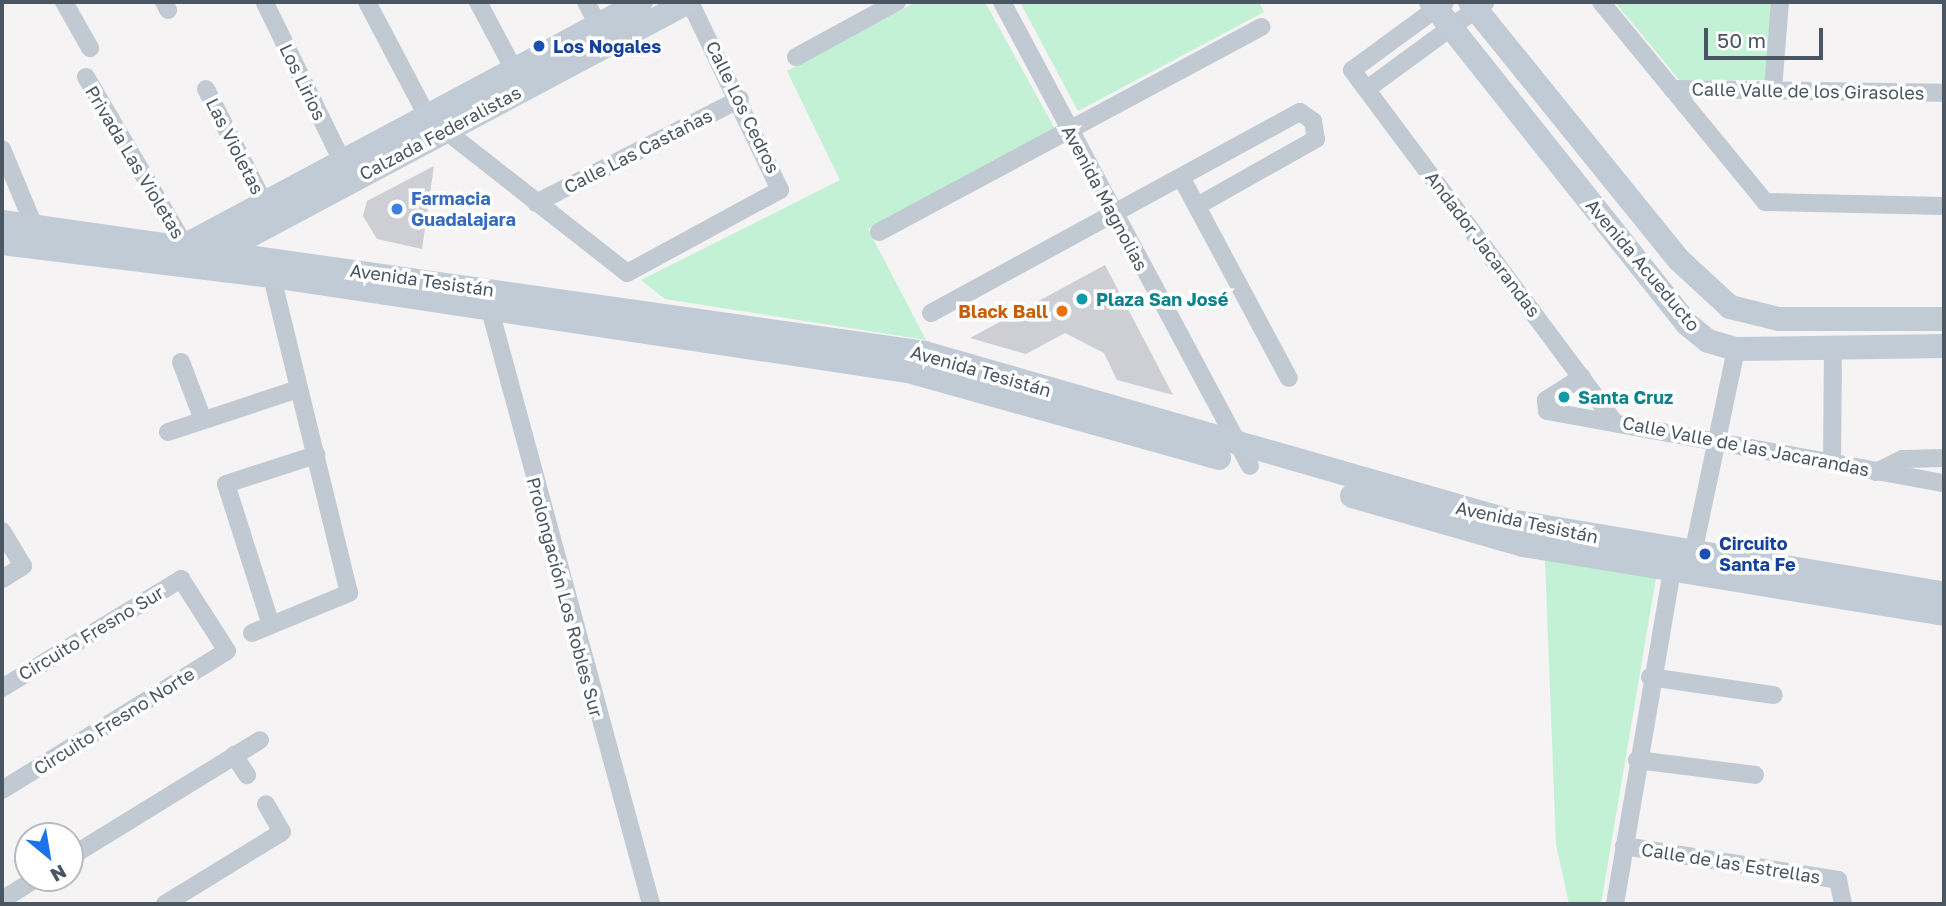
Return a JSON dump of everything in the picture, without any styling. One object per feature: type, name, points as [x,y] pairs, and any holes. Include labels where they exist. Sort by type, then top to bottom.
[{"type":"street","points":[[64,2],[90,48]]},
{"type":"street","points":[[367,2],[437,123]]},
{"type":"street","points":[[478,2],[519,79]]},
{"type":"street","points":[[586,2],[598,25]]},
{"type":"street","name":"Calzada Federalistas","points":[[519,79],[598,25],[641,2]]},
{"type":"street","name":"Calzada Federalistas","points":[[222,250],[437,123],[519,79],[689,2]]},
{"type":"street","name":"Calle Los Cedros","points":[[437,123],[619,269],[634,272],[780,190],[740,99],[689,2]]},
{"type":"street","points":[[796,57],[897,2]]},
{"type":"street","name":"Avenida Magnolias","points":[[1002,2],[1112,215],[1246,457]]},
{"type":"street","points":[[1601,2],[1765,202],[1944,206]]},
{"type":"street","points":[[1773,89],[1780,2]]},
{"type":"street","name":"Los Lirios","points":[[265,3],[342,161]]},
{"type":"street","points":[[1367,89],[1441,9],[1477,4]]},
{"type":"street","name":"Avenida Acueducto","points":[[1477,4],[1679,260],[1730,307],[1779,319],[1944,319]]},
{"type":"street","name":"Andador Jacarandas","points":[[1441,9],[1352,70],[1613,420]]},
{"type":"street","name":"Avenida Acueducto","points":[[1441,9],[1687,324],[1735,349],[1944,346]]},
{"type":"street","points":[[879,232],[1261,27]]},
{"type":"street","name":"Privada Las Violetas","points":[[86,77],[188,256]]},
{"type":"street","name":"Las Violetas","points":[[206,89],[264,203]]},
{"type":"street","name":"Calle Valle de los Girasoles","points":[[1672,89],[1944,93]]},
{"type":"street","name":"Calle Las Castañas","points":[[536,203],[740,99]]},
{"type":"street","points":[[932,313],[1300,112],[1313,121],[1316,139],[1197,206]]},
{"type":"street","name":"Calzada Federalistas","points":[[154,262],[188,256],[264,203],[342,161],[437,123]]},
{"type":"street","points":[[2,149],[39,238]]},
{"type":"street","points":[[1181,177],[1289,378]]},
{"type":"street","name":"Avenida Tesistán","points":[[2,222],[39,238],[154,262]]},
{"type":"street","name":"Avenida Tesistán","points":[[2,243],[39,238],[188,256],[272,276],[486,299],[752,337],[925,353],[1246,457],[1680,563],[1944,614]]},
{"type":"street","name":"Avenida Tesistán","points":[[188,256],[222,250],[486,299]]},
{"type":"street","points":[[252,632],[349,593],[272,276]]},
{"type":"street","name":"Prolongación Los Robles Sur","points":[[486,299],[651,904]]},
{"type":"street","points":[[1615,904],[1650,677],[1680,563],[1717,440],[1735,349]]},
{"type":"street","points":[[1832,462],[1833,349]]},
{"type":"street","points":[[181,362],[203,420]]},
{"type":"street","name":"Calle Valle de las Jacarandas","points":[[1582,377],[1546,400],[1547,411],[1613,420],[1944,483]]},
{"type":"street","points":[[168,432],[298,389]]},
{"type":"street","points":[[271,625],[226,484],[316,455]]},
{"type":"street","points":[[1876,472],[1903,459],[1944,458]]},
{"type":"street","points":[[2,531],[23,566],[2,579]]},
{"type":"street","name":"Avenida Tesistán","points":[[1680,563],[1944,594]]},
{"type":"street","name":"Circuito Fresno Norte","points":[[2,790],[227,651],[181,579]]},
{"type":"street","name":"Circuito Fresno Sur","points":[[2,688],[181,579]]},
{"type":"street","points":[[1650,677],[1774,695]]},
{"type":"street","points":[[84,848],[260,740]]},
{"type":"street","points":[[234,755],[247,775]]},
{"type":"street","points":[[1637,760],[1755,775]]},
{"type":"street","points":[[165,904],[282,832],[266,804]]},
{"type":"street","name":"Calle de las Estrellas","points":[[1624,846],[1838,880],[1843,904]]},
{"type":"green space","points":[[916,2],[985,2],[1056,131],[868,229],[926,340],[665,299],[641,280],[840,180],[787,71]]},
{"type":"green space","points":[[1020,2],[1259,2],[1264,12],[1078,111]]},
{"type":"green space","points":[[1615,2],[1775,2],[1768,80],[1680,81]]},
{"type":"green space","points":[[1545,560],[1656,578],[1601,904],[1569,904],[1556,844]]},
{"type":"building","name":"Farmacia Guadalajara","points":[[434,166],[422,249],[377,239],[363,216],[367,201]]},
{"type":"building","name":"Plaza San José","points":[[1105,265],[1173,395],[1117,380],[1104,353],[1065,333],[1026,354],[970,338]]},
{"type":"place","name":"Los Nogales","points":[[539,46]]},
{"type":"place","name":"Farmacia Guadalajara","points":[[397,209]]},
{"type":"place","name":"Plaza San José","points":[[1082,299]]},
{"type":"place","name":"Black Ball","points":[[1062,311]]},
{"type":"place","name":"Santa Cruz","points":[[1564,397]]},
{"type":"place","name":"Circuito Santa Fe","points":[[1705,554]]}]
